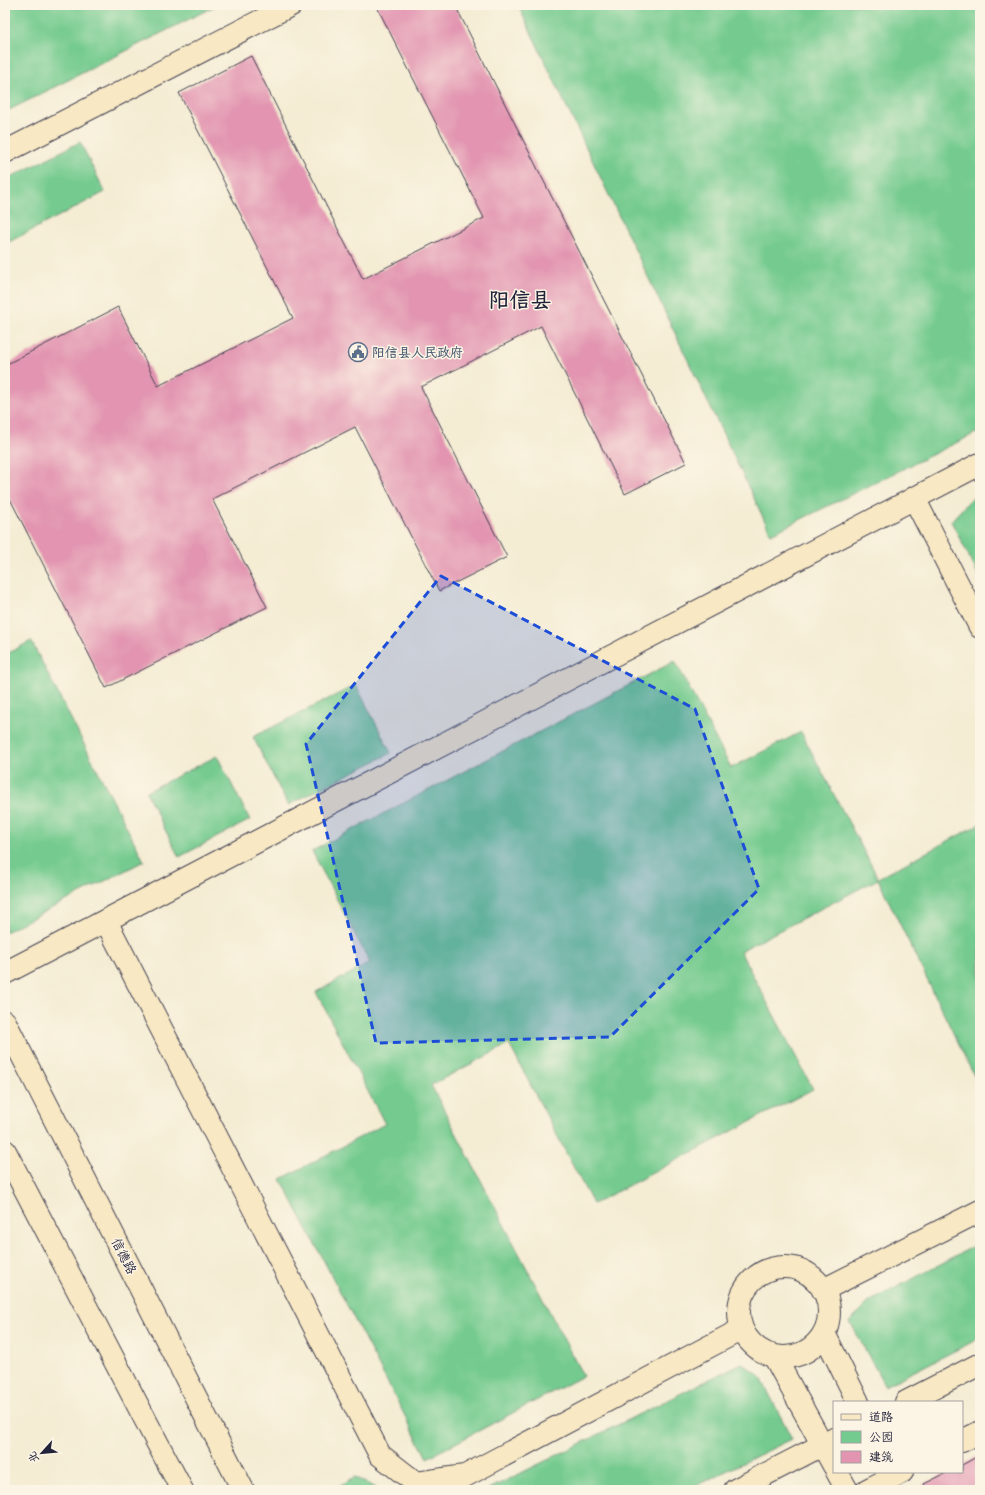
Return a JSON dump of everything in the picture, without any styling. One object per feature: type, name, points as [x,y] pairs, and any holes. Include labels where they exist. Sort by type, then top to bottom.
[{"type":"street","points":[[5,152],[290,5]]},
{"type":"street","points":[[5,973],[980,464]]},
{"type":"street","points":[[914,498],[980,627]]},
{"type":"street","points":[[106,920],[380,1455],[416,1483],[465,1476],[742,1329]]},
{"type":"street","name":"信德路","points":[[5,1022],[243,1490]]},
{"type":"street","points":[[5,1151],[182,1490]]},
{"type":"street","points":[[823,1290],[980,1211]]},
{"type":"street","points":[[787,1267],[802,1271],[814,1279],[823,1290],[828,1304],[828,1319],[824,1332],[815,1344],[803,1353],[789,1357],[774,1356],[761,1351],[750,1342],[742,1329],[738,1314],[740,1299],[747,1286],[758,1274],[772,1268],[787,1267]]},
{"type":"street","points":[[824,1332],[858,1401]]},
{"type":"street","points":[[774,1356],[828,1442],[833,1462]]},
{"type":"street","points":[[908,1401],[980,1364]]},
{"type":"street","points":[[963,1441],[980,1432]]},
{"type":"street","points":[[735,1490],[828,1442]]},
{"type":"street","points":[[838,1473],[847,1490]]},
{"type":"street","points":[[867,1490],[898,1473]]},
{"type":"highlighted area","points":[[441,576],[695,709],[759,889],[610,1037],[376,1043],[306,744]]},
{"type":"green space","points":[[5,5],[217,5],[5,112]]},
{"type":"green space","points":[[518,5],[980,5],[980,431],[771,534]]},
{"type":"green space","points":[[80,142],[105,192],[5,244],[5,180]]},
{"type":"green space","points":[[980,495],[980,578],[951,521],[971,499]]},
{"type":"green space","points":[[31,641],[144,861],[5,932],[5,655]]},
{"type":"green space","points":[[675,661],[731,768],[801,732],[878,878],[980,824],[980,1088],[878,879],[740,951],[813,1089],[593,1204],[509,1044],[431,1085],[583,1376],[427,1458],[281,1179],[385,1124],[316,992],[370,963],[312,851]]},
{"type":"green space","points":[[356,685],[391,753],[288,805],[253,737]]},
{"type":"green space","points":[[217,756],[250,820],[179,857],[146,792]]},
{"type":"green space","points":[[980,1243],[980,1338],[885,1386],[850,1322],[869,1302]]},
{"type":"green space","points":[[742,1363],[760,1376],[792,1439],[687,1490],[487,1490]]},
{"type":"green space","points":[[355,1477],[379,1490],[332,1490]]},
{"type":"building","name":"阳信县人民政府","points":[[376,5],[455,5],[686,463],[625,494],[541,326],[421,387],[507,557],[439,591],[355,427],[212,499],[267,607],[106,688],[5,489],[5,365],[118,307],[158,386],[293,318],[179,93],[251,56],[363,279],[484,218]]},
{"type":"building","points":[[980,1455],[980,1490],[927,1490],[924,1484],[946,1473],[963,1473],[963,1464]]},
{"type":"place","name":"阳信县人民政府","points":[[358,352]]},
{"type":"district","name":"阳信县","points":[[520,299]]}]
